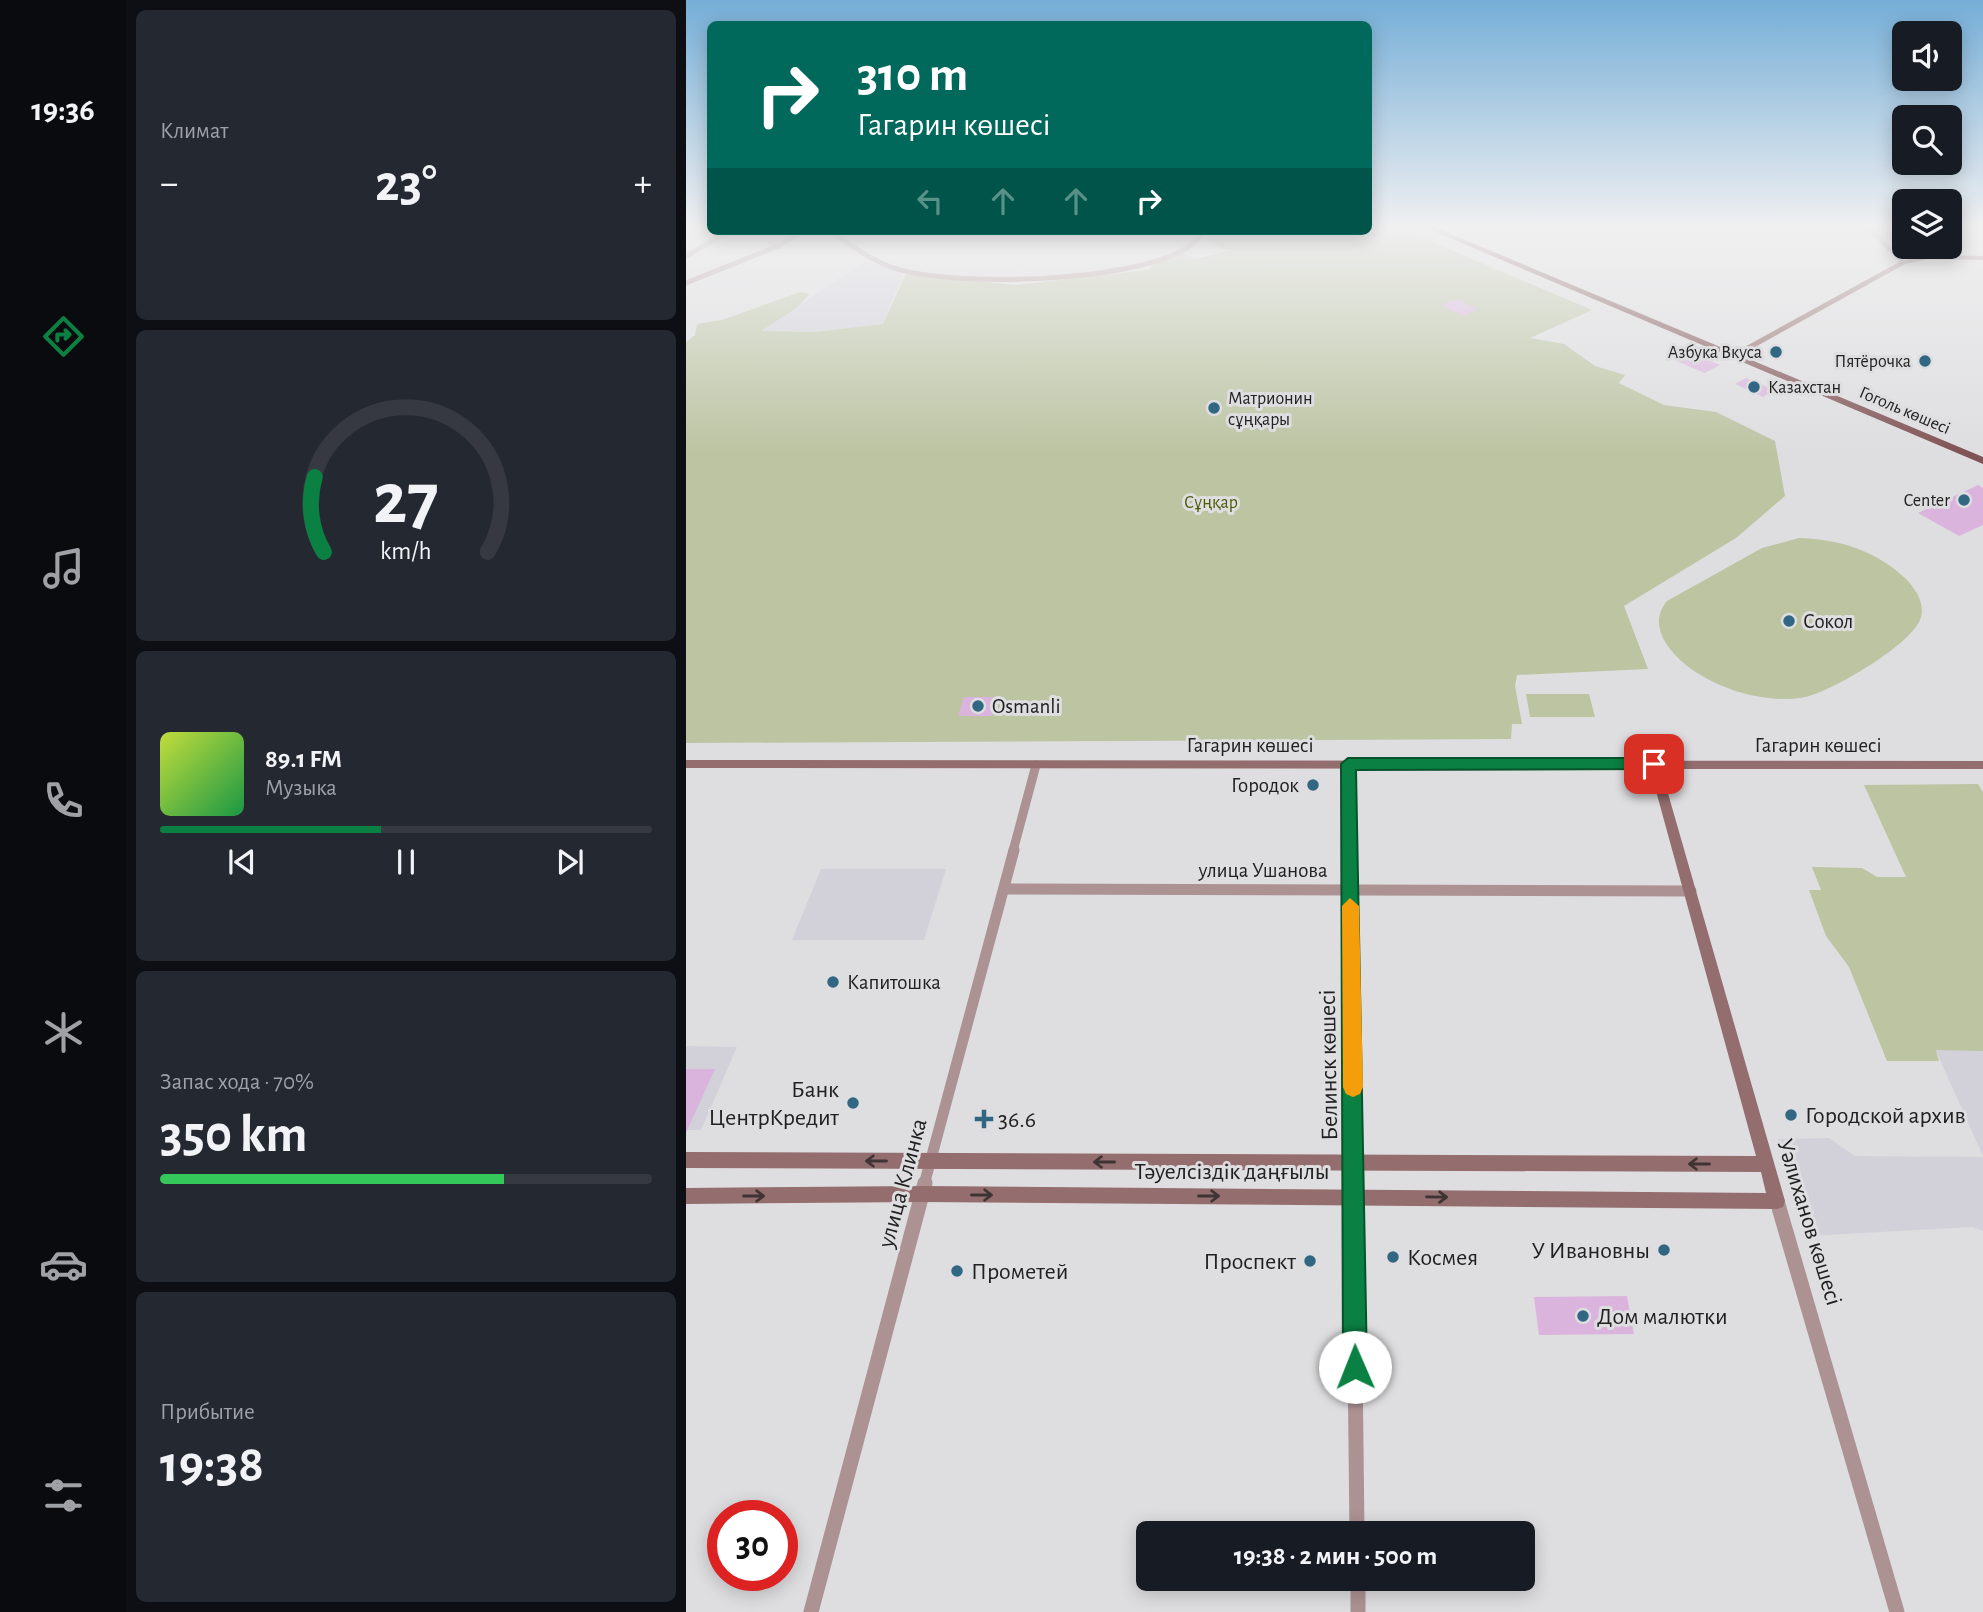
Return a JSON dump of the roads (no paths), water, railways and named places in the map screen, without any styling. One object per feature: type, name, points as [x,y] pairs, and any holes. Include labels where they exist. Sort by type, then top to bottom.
[{"type":"main road","name":"Гоголь көшесі","points":[[1607,302],[1983,461]]},
{"type":"street","points":[[1734,355],[1830,302]]},
{"type":"street","name":"Гагарин көшесі","points":[[686,764],[1983,765]]},
{"type":"street","name":"Белинск көшесі","points":[[1348,764],[1357,1521]]},
{"type":"street","name":"Уәлиханов көшесі","points":[[1654,764],[1777,1201],[1897,1612]]},
{"type":"street","name":"улица Клинка","points":[[811,1612],[1037,765]]},
{"type":"street","name":"улица Ушанова","points":[[1004,889],[1691,891]]},
{"type":"street","name":"Тәуелсіздік даңғылы","points":[[686,1160],[1767,1164]]},
{"type":"street","name":"Тәуелсіздік даңғылы","points":[[686,1196],[1353,1196],[1777,1201]]},
{"type":"street","points":[[1358,1591],[1358,1612]]},
{"type":"place","name":"Азбука Вкуса","points":[[1776,352]]},
{"type":"place","name":"Пятёрочка","points":[[1925,361]]},
{"type":"place","name":"Казахстан","points":[[1754,387]]},
{"type":"place","name":"Матрионин сұңқары","points":[[1214,408]]},
{"type":"place","name":"Center","points":[[1964,500]]},
{"type":"place","name":"Сокол","points":[[1789,621]]},
{"type":"place","name":"Osmanli","points":[[978,706]]},
{"type":"place","name":"Городок","points":[[1313,785]]},
{"type":"place","name":"Капитошка","points":[[833,982]]},
{"type":"place","name":"Банк ЦентрКредит","points":[[853,1103]]},
{"type":"place","name":"Городской архив","points":[[1791,1115]]},
{"type":"place","name":"36.6","points":[[984,1119]]},
{"type":"place","name":"У Ивановны","points":[[1664,1250]]},
{"type":"place","name":"Космея","points":[[1393,1257]]},
{"type":"place","name":"Проспект","points":[[1310,1261]]},
{"type":"place","name":"Прометей","points":[[957,1271]]},
{"type":"place","name":"Дом малютки","points":[[1583,1316]]},
{"type":"park label","name":"Сұңқар","points":[[1211,502]]}]
